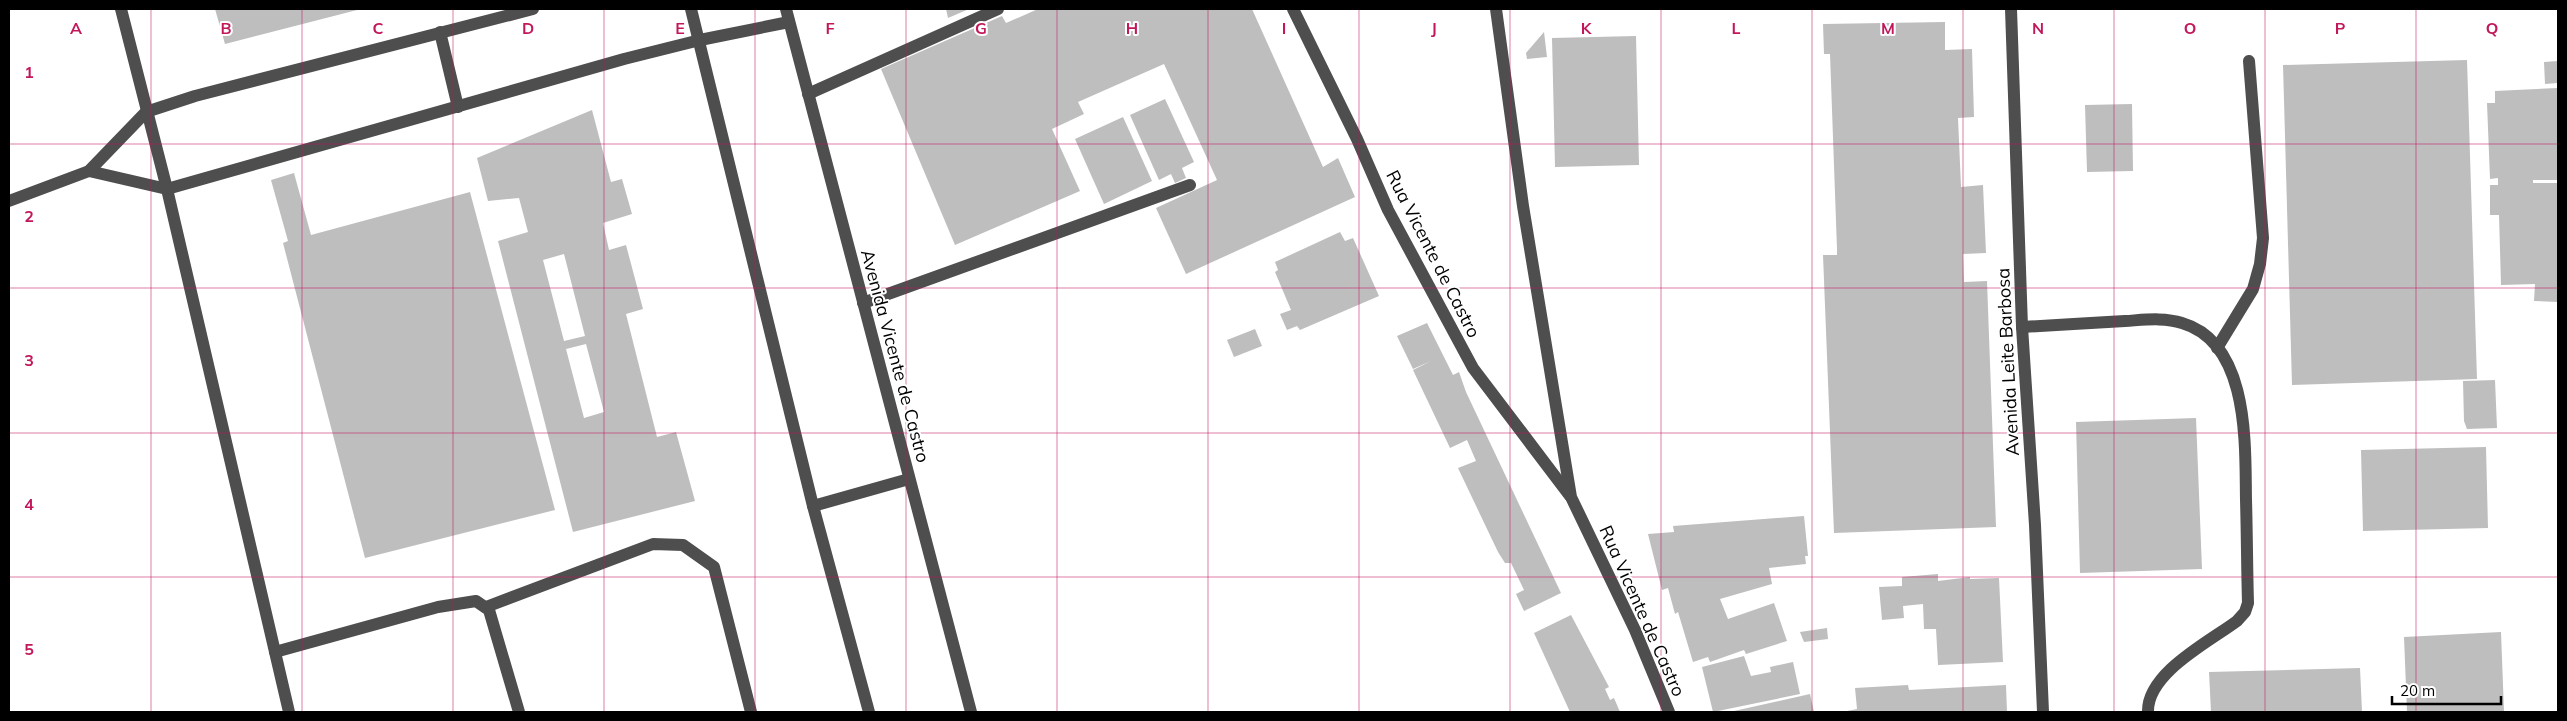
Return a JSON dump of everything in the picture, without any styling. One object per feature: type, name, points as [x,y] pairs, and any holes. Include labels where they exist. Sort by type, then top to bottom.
[{"type":"street","points":[[121,9],[167,189],[289,712]]},
{"type":"street","points":[[9,201],[89,171],[146,112],[195,96],[532,9]]},
{"type":"street","points":[[691,9],[813,506],[869,712]]},
{"type":"street","name":"Avenida Vicente de Castro","points":[[786,9],[971,712]]},
{"type":"street","points":[[808,94],[998,9]]},
{"type":"street","name":"Rua Vicente de Castro","points":[[1293,9],[1357,139],[1388,210],[1473,368],[1571,497],[1635,630],[1669,712]]},
{"type":"street","name":"Rua Vicente de Castro","points":[[1496,9],[1523,206],[1571,497]]},
{"type":"street","name":"Avenida Leite Barbosa","points":[[2011,9],[2022,327],[2035,525],[2043,712]]},
{"type":"street","points":[[89,171],[167,189],[700,40],[789,22]]},
{"type":"street","points":[[440,32],[458,107]]},
{"type":"street","points":[[2217,348],[2253,289],[2260,264],[2263,238],[2250,61]]},
{"type":"street","points":[[863,303],[1190,184]]},
{"type":"street","points":[[2022,327],[2159,320],[2182,323],[2201,333],[2217,348],[2229,368],[2245,422],[2248,603],[2245,612],[2237,621],[2163,675],[2153,689],[2148,712]]},
{"type":"street","points":[[813,506],[909,479]]},
{"type":"street","points":[[486,607],[653,544],[683,545],[714,566],[751,712]]},
{"type":"street","points":[[275,652],[457,602],[476,601],[486,607],[493,621],[519,712]]},
{"type":"building","points":[[215,9],[361,9],[225,44]]},
{"type":"building","points":[[946,9],[969,9],[948,18]]},
{"type":"building","points":[[1038,9],[1252,9],[1323,167],[1338,158],[1355,197],[1186,274],[1156,208],[1217,180],[1164,64],[1078,102],[1084,114],[1052,129],[1080,191],[955,245],[881,69],[1002,16],[1006,23]]},
{"type":"building","points":[[1945,22],[1945,50],[1972,49],[1974,117],[1958,118],[1961,187],[1983,185],[1986,253],[1963,254],[1964,282],[1987,281],[1996,527],[1834,533],[1823,255],[1837,255],[1837,249],[1830,54],[1824,54],[1823,24]]},
{"type":"building","points":[[1544,32],[1547,57],[1527,59],[1526,53]]},
{"type":"building","points":[[1636,36],[1639,165],[1555,167],[1552,38]]},
{"type":"building","points":[[2467,60],[2477,379],[2292,385],[2283,65]]},
{"type":"building","points":[[2558,61],[2558,83],[2545,84],[2544,62]]},
{"type":"building","points":[[2558,88],[2558,180],[2533,180],[2533,183],[2558,183],[2558,302],[2534,301],[2535,284],[2501,285],[2499,215],[2490,215],[2490,185],[2498,185],[2498,178],[2490,179],[2487,103],[2495,103],[2495,91]]},
{"type":"building","points":[[1165,99],[1194,162],[1182,168],[1186,178],[1175,183],[1171,174],[1159,180],[1130,115]]},
{"type":"building","points":[[2132,104],[2133,171],[2087,172],[2085,105]]},
{"type":"building","points":[[592,110],[611,182],[622,179],[632,214],[603,223],[609,250],[626,245],[643,309],[626,314],[657,437],[676,432],[695,501],[573,532],[498,241],[528,232],[519,198],[488,201],[477,158]],"holes":[[[564,254],[585,336],[564,341],[543,260]],[[586,344],[604,412],[584,418],[566,349]]]},
{"type":"building","points":[[1123,117],[1152,181],[1104,204],[1075,139]]},
{"type":"building","points":[[294,173],[311,235],[470,192],[555,510],[365,558],[283,243],[288,241],[271,180]]},
{"type":"building","points":[[1340,232],[1345,241],[1353,238],[1379,296],[1300,330],[1297,326],[1287,330],[1280,314],[1291,310],[1275,272],[1278,270],[1275,262]]},
{"type":"building","points":[[1427,323],[1453,375],[1459,372],[1466,392],[1561,593],[1524,611],[1516,594],[1524,590],[1511,563],[1505,563],[1498,552],[1458,468],[1476,461],[1467,440],[1450,448],[1413,370],[1431,361],[1413,369],[1397,336]]},
{"type":"building","points":[[1255,329],[1262,346],[1234,357],[1227,340]]},
{"type":"building","points":[[2495,380],[2497,428],[2467,429],[2464,421],[2463,381]]},
{"type":"building","points":[[2196,418],[2202,569],[2080,573],[2076,422]]},
{"type":"building","points":[[2486,447],[2488,528],[2363,531],[2361,450]]},
{"type":"building","points":[[1804,516],[1808,556],[1805,556],[1806,564],[1769,568],[1772,584],[1720,599],[1728,619],[1774,603],[1787,641],[1746,654],[1744,650],[1710,662],[1708,657],[1693,662],[1678,612],[1675,614],[1668,588],[1662,590],[1648,534],[1674,532],[1673,526]]},
{"type":"building","points":[[1938,574],[1938,581],[1970,577],[1970,579],[1999,578],[2003,662],[1938,665],[1936,629],[1924,629],[1923,604],[1903,606],[1904,618],[1882,620],[1879,587],[1902,586],[1902,577]]},
{"type":"building","points":[[1571,615],[1609,687],[1605,689],[1610,700],[1614,698],[1620,712],[1570,712],[1534,633]]},
{"type":"building","points":[[1827,628],[1828,639],[1804,642],[1800,632]]},
{"type":"building","points":[[2501,632],[2504,712],[2407,712],[2404,637]]},
{"type":"building","points":[[1744,656],[1751,676],[1771,672],[1770,667],[1793,662],[1800,694],[1713,712],[1702,667]]},
{"type":"building","points":[[2360,668],[2362,712],[2211,712],[2209,672]]},
{"type":"building","points":[[1908,685],[1909,690],[2006,685],[2007,712],[1842,712],[1857,709],[1855,688]]},
{"type":"building","points":[[1810,694],[1814,712],[1734,711]]}]
